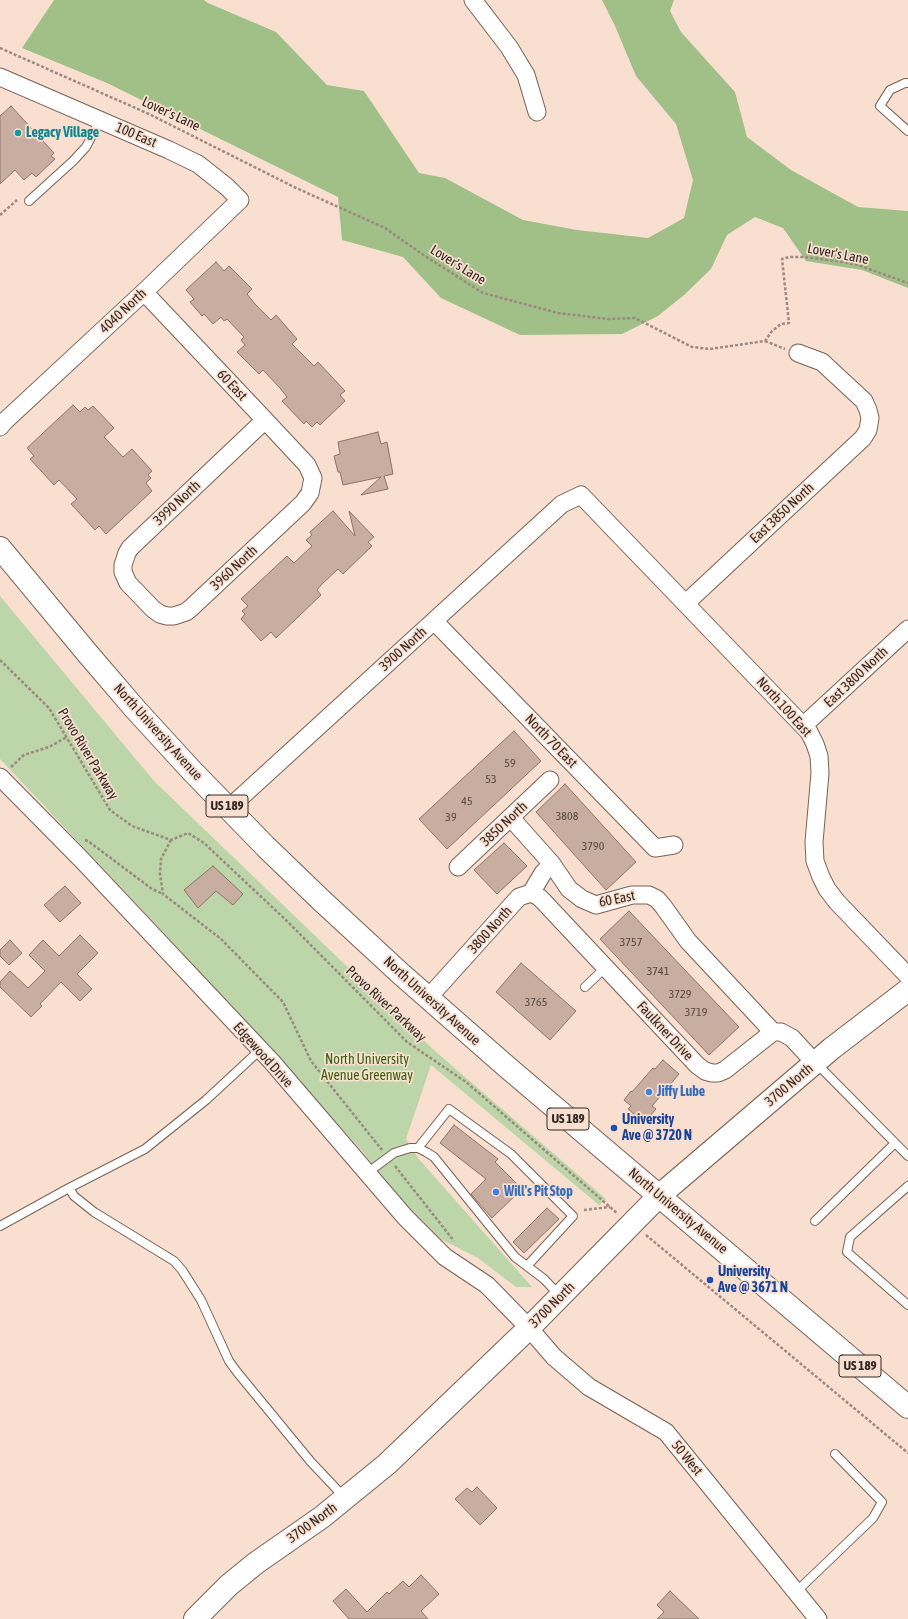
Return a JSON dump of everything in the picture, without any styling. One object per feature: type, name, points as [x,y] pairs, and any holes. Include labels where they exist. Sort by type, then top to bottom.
[{"type":"main road","name":"North University Avenue","points":[[0,548],[117,688],[182,760],[266,847],[321,900],[428,998],[513,1072],[908,1407]]},
{"type":"main road","name":"3700 North","points":[[195,1619],[229,1585],[250,1568],[322,1517],[387,1464],[529,1328],[660,1196],[831,1049],[908,990]]},
{"type":"street","points":[[473,0],[509,47],[526,75],[537,112]]},
{"type":"street","name":"100 East","points":[[0,77],[170,150],[198,164],[227,186],[240,200]]},
{"type":"street","name":"4040 North","points":[[1,422],[144,292],[240,200]]},
{"type":"street","name":"60 East","points":[[144,292],[307,465],[312,474],[313,483]]},
{"type":"street","name":"East 3850 North","points":[[686,603],[863,438],[868,430],[870,418],[864,401],[822,362],[798,353]]},
{"type":"street","name":"3990 North","points":[[141,597],[128,583],[124,572],[124,559],[130,548],[266,420]]},
{"type":"street","name":"3960 North","points":[[141,597],[153,609],[167,616],[179,615],[186,612],[303,503],[310,493],[313,483]]},
{"type":"street","name":"North 100 East","points":[[581,495],[804,725],[815,744],[819,756],[820,773],[814,842],[815,861],[821,877],[837,902],[908,976]]},
{"type":"street","name":"3900 North","points":[[229,808],[562,504],[581,495]]},
{"type":"street","name":"North 70 East","points":[[434,621],[655,848],[674,845]]},
{"type":"street","name":"East 3800 North","points":[[804,725],[908,629]]},
{"type":"street","name":"Edgewood Drive","points":[[4,774],[81,859],[260,1050],[405,1217],[444,1257],[487,1285],[529,1328]]},
{"type":"street","name":"3850 North","points":[[458,867],[550,780]]},
{"type":"street","name":"60 East","points":[[511,818],[552,864],[574,894],[590,903],[604,903],[632,894],[640,894],[657,899],[688,941],[773,1032]]},
{"type":"street","name":"3800 North","points":[[428,998],[519,897],[531,893],[543,873],[552,864]]},
{"type":"street","name":"Faulkner Drive","points":[[531,893],[539,897],[544,902],[698,1066],[705,1071],[718,1073],[725,1070],[773,1032]]},
{"type":"street","points":[[773,1032],[781,1032],[792,1038],[815,1063]]},
{"type":"street","name":"50 West","points":[[529,1328],[554,1356],[589,1387],[666,1432],[818,1619]]},
{"type":"lane","points":[[908,83],[904,83],[890,90],[880,106],[908,131]]},
{"type":"lane","points":[[29,201],[73,161],[86,147],[100,120]]},
{"type":"lane","points":[[585,987],[606,967]]},
{"type":"lane","points":[[0,1226],[145,1149],[206,1100],[260,1050]]},
{"type":"lane","points":[[815,1063],[908,1156]]},
{"type":"lane","points":[[418,1148],[450,1109],[511,1154],[573,1216],[527,1266]]},
{"type":"lane","points":[[815,1220],[895,1143]]},
{"type":"lane","points":[[367,1173],[394,1153],[410,1148],[418,1148],[434,1157],[515,1257],[544,1279],[561,1296]]},
{"type":"lane","points":[[908,1186],[850,1237],[847,1252],[908,1305]]},
{"type":"lane","points":[[69,1188],[74,1196],[94,1212],[164,1253],[174,1261],[182,1270],[201,1300],[230,1361],[237,1372],[311,1462],[345,1498]]},
{"type":"lane","points":[[796,1592],[873,1518],[882,1502],[835,1454]]},
{"type":"path","name":"Lover's Lane","points":[[0,48],[156,118],[294,187],[385,228],[422,254],[483,293],[558,313],[608,319],[635,318],[692,347],[710,349],[765,341],[772,331],[781,324],[789,323],[782,259],[789,257],[804,257],[858,265],[908,284]]},
{"type":"path","points":[[0,215],[17,200]]},
{"type":"path","points":[[765,341],[798,353]]},
{"type":"path","name":"Provo River Parkway","points":[[0,660],[49,708],[110,810],[132,826],[171,840],[188,833],[204,843],[288,922],[407,1042],[466,1082],[610,1207],[670,1254],[908,1453]]},
{"type":"path","points":[[4,774],[24,754],[49,747],[67,737]]},
{"type":"path","points":[[171,840],[161,859],[160,874],[163,894],[221,938],[245,965],[272,989],[283,1002],[311,1062]]},
{"type":"path","points":[[584,1210],[610,1207]]},
{"type":"green space","points":[[54,0],[204,0],[276,32],[327,85],[364,91],[419,173],[445,178],[523,220],[577,230],[648,238],[684,218],[693,180],[676,124],[636,76],[615,26],[602,0],[674,0],[670,11],[681,32],[735,92],[747,137],[791,170],[858,207],[908,211],[908,288],[862,270],[806,261],[783,228],[755,217],[727,235],[711,269],[684,295],[658,316],[622,334],[520,335],[441,298],[403,257],[342,240],[338,197],[107,83],[22,48]]},
{"type":"green space","name":"North University Avenue Greenway","points":[[0,596],[154,781],[435,1051],[606,1199],[599,1205],[431,1065],[406,1139],[418,1158],[532,1287],[516,1287],[478,1258],[423,1230],[363,1152],[169,938],[0,759]]},
{"type":"building","name":"Legacy Village","points":[[11,106],[54,153],[51,156],[55,159],[36,177],[32,173],[24,180],[15,170],[0,184],[0,116]]},
{"type":"building","points":[[216,262],[224,271],[229,266],[252,289],[247,294],[255,304],[271,320],[276,315],[297,339],[292,344],[314,366],[318,362],[345,391],[340,395],[345,401],[320,425],[317,422],[312,427],[306,421],[304,424],[282,401],[287,397],[280,388],[263,370],[259,374],[237,352],[245,345],[241,340],[244,337],[227,319],[224,321],[221,317],[213,324],[204,314],[202,316],[190,302],[194,299],[186,290]]},
{"type":"building","points":[[73,405],[80,412],[85,407],[88,410],[93,406],[114,428],[104,437],[123,457],[132,449],[152,471],[148,475],[151,478],[146,483],[152,491],[106,534],[99,526],[95,530],[71,504],[77,499],[59,480],[54,485],[30,459],[34,456],[27,448]]},
{"type":"building","points":[[378,432],[381,444],[387,442],[393,474],[384,476],[388,489],[361,495],[381,477],[343,485],[334,456],[340,454],[338,442]]},
{"type":"building","points":[[333,511],[355,536],[349,511],[374,537],[368,542],[372,546],[343,574],[338,569],[321,585],[317,590],[321,595],[276,638],[271,632],[261,641],[241,619],[245,614],[242,611],[248,606],[241,599],[287,556],[294,563],[312,546],[306,540],[312,535],[310,532]]},
{"type":"building","points":[[514,731],[541,761],[447,849],[419,819]]},
{"type":"building","points":[[565,784],[636,862],[606,890],[536,812]]},
{"type":"building","points":[[504,843],[527,866],[497,894],[474,870]]},
{"type":"building","points":[[213,866],[243,894],[233,905],[216,891],[198,908],[184,890]]},
{"type":"building","points":[[65,886],[81,903],[60,922],[44,905]]},
{"type":"building","points":[[629,911],[739,1027],[709,1055],[600,939]]},
{"type":"building","points":[[80,935],[98,953],[77,974],[92,989],[80,1001],[61,982],[40,1004],[42,1006],[31,1017],[0,987],[0,982],[10,971],[28,988],[45,971],[29,955],[43,940],[59,956]]},
{"type":"building","points":[[10,940],[22,953],[9,965],[0,956],[0,950]]},
{"type":"building","points":[[521,963],[576,1011],[550,1040],[496,992]]},
{"type":"building","name":"Jiffy Lube","points":[[663,1060],[679,1074],[652,1106],[656,1109],[644,1123],[628,1109],[631,1106],[624,1100],[653,1068],[655,1069]]},
{"type":"building","points":[[454,1125],[498,1159],[495,1162],[522,1189],[492,1218],[471,1194],[486,1179],[440,1143]]},
{"type":"building","name":"Will's Pit Stop","points":[[547,1208],[559,1219],[524,1253],[513,1242]]},
{"type":"building","points":[[477,1487],[497,1508],[480,1525],[455,1499],[467,1488],[472,1492]]},
{"type":"building","points":[[421,1575],[439,1594],[421,1611],[428,1619],[349,1619],[333,1601],[346,1589],[367,1612],[387,1592],[389,1594],[403,1581],[409,1587]]},
{"type":"building","points":[[670,1591],[699,1619],[657,1619],[664,1612],[657,1605]]},
{"type":"place","name":"Legacy Village","points":[[18,133]]},
{"type":"place","name":"Jiffy Lube","points":[[649,1092]]},
{"type":"place","name":"University Ave @ 3720 N","points":[[614,1128]]},
{"type":"place","name":"Will's Pit Stop","points":[[496,1192]]},
{"type":"place","name":"University Ave @ 3671 N","points":[[710,1280]]}]
